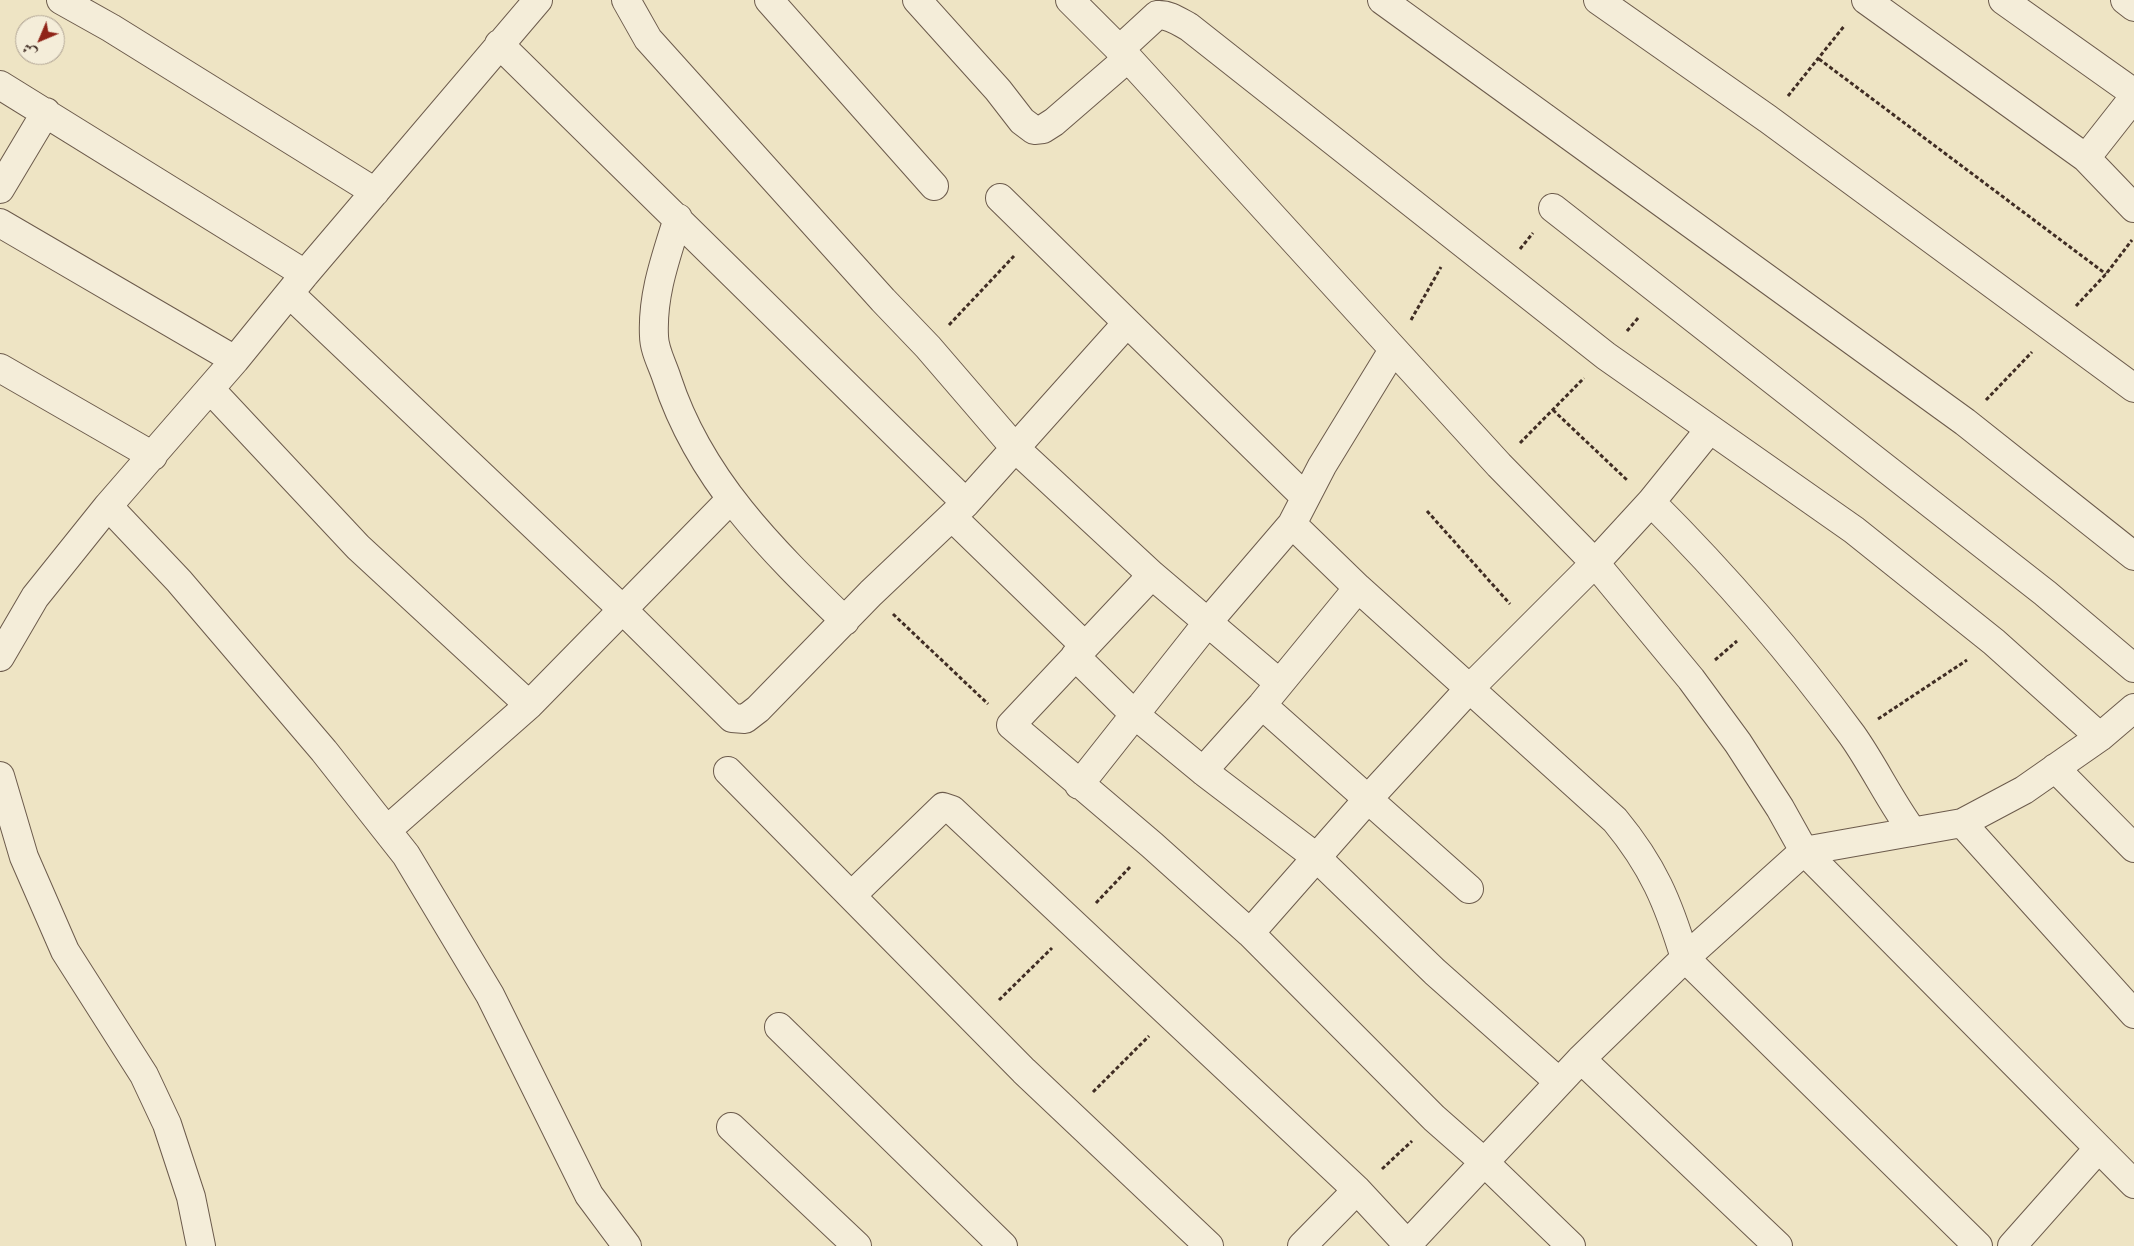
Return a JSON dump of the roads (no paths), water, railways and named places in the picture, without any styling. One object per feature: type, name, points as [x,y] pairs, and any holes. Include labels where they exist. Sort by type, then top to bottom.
[{"type":"street","points":[[61,0],[111,28],[374,192]]},
{"type":"street","points":[[0,657],[35,597],[108,506],[210,390],[374,192],[538,0]]},
{"type":"street","points":[[626,0],[648,39],[876,293],[928,347],[1014,448],[1152,574],[1279,682]]},
{"type":"street","points":[[769,0],[934,186]]},
{"type":"street","points":[[917,0],[998,90],[1022,121],[1034,130],[1043,129],[1054,122],[1123,54],[1157,15],[1164,14],[1173,18],[1196,33],[1457,241],[1606,356],[1854,530],[1994,642],[2100,737]]},
{"type":"street","points":[[1070,0],[1123,54],[1499,465],[1595,563],[1691,679],[1743,751],[1780,808],[1804,851],[2098,1150],[2134,1184]]},
{"type":"street","points":[[1382,0],[1965,422],[2134,556]]},
{"type":"street","points":[[1598,0],[1768,119],[2055,328],[2134,388]]},
{"type":"street","points":[[1866,0],[2086,158],[2134,208]]},
{"type":"street","points":[[2003,0],[2134,95],[2086,158]]},
{"type":"street","points":[[2125,0],[2134,7]]},
{"type":"street","points":[[499,44],[678,218],[959,510],[1134,714],[1203,771],[1316,857],[1435,972],[1559,1082]]},
{"type":"street","points":[[0,85],[46,112],[297,284],[732,718],[745,719],[758,709],[871,593],[959,510],[1128,323]]},
{"type":"street","points":[[0,189],[46,112]]},
{"type":"street","points":[[1000,198],[1304,496]]},
{"type":"street","points":[[1553,208],[2045,593],[2134,668]]},
{"type":"street","points":[[678,218],[657,284],[654,338],[677,409],[705,461],[730,500],[782,560],[845,620]]},
{"type":"street","points":[[0,224],[235,360]]},
{"type":"street","points":[[1079,784],[1208,622],[1292,524],[1304,496],[1393,350]]},
{"type":"street","points":[[0,368],[153,456]]},
{"type":"street","points":[[210,390],[358,547],[529,704]]},
{"type":"street","points":[[1250,933],[1368,799],[1470,688],[1595,563],[1651,502],[1710,429]]},
{"type":"street","points":[[387,830],[529,704],[730,500]]},
{"type":"street","points":[[1651,502],[1709,559],[1762,619],[1852,737],[1913,832]]},
{"type":"street","points":[[108,506],[185,589],[324,751],[406,855],[454,939],[490,995],[589,1195],[627,1246]]},
{"type":"street","points":[[1292,524],[1358,588],[1614,820],[1639,849],[1669,910],[1686,958],[1978,1246]]},
{"type":"street","points":[[1152,574],[1011,725],[1152,845],[1250,933],[1434,1118],[1484,1162],[1571,1246]]},
{"type":"street","points":[[1203,771],[1262,704],[1358,588]]},
{"type":"street","points":[[1262,704],[1469,889]]},
{"type":"street","points":[[852,895],[944,807],[952,810],[1356,1190],[1408,1245],[1581,1059],[1686,958],[1804,851],[1962,823],[2024,790],[2100,737],[2134,708]]},
{"type":"street","points":[[2055,768],[2134,848]]},
{"type":"street","points":[[728,771],[1070,1116],[1209,1246]]},
{"type":"street","points":[[0,776],[24,857],[65,951],[144,1075],[167,1124],[191,1197],[201,1246]]},
{"type":"street","points":[[1962,823],[2134,1014]]},
{"type":"street","points":[[779,1027],[1002,1246]]},
{"type":"street","points":[[1581,1059],[1778,1246]]},
{"type":"street","points":[[731,1127],[857,1246]]},
{"type":"street","points":[[2012,1246],[2098,1150]]},
{"type":"street","points":[[1302,1246],[1356,1190]]}]
